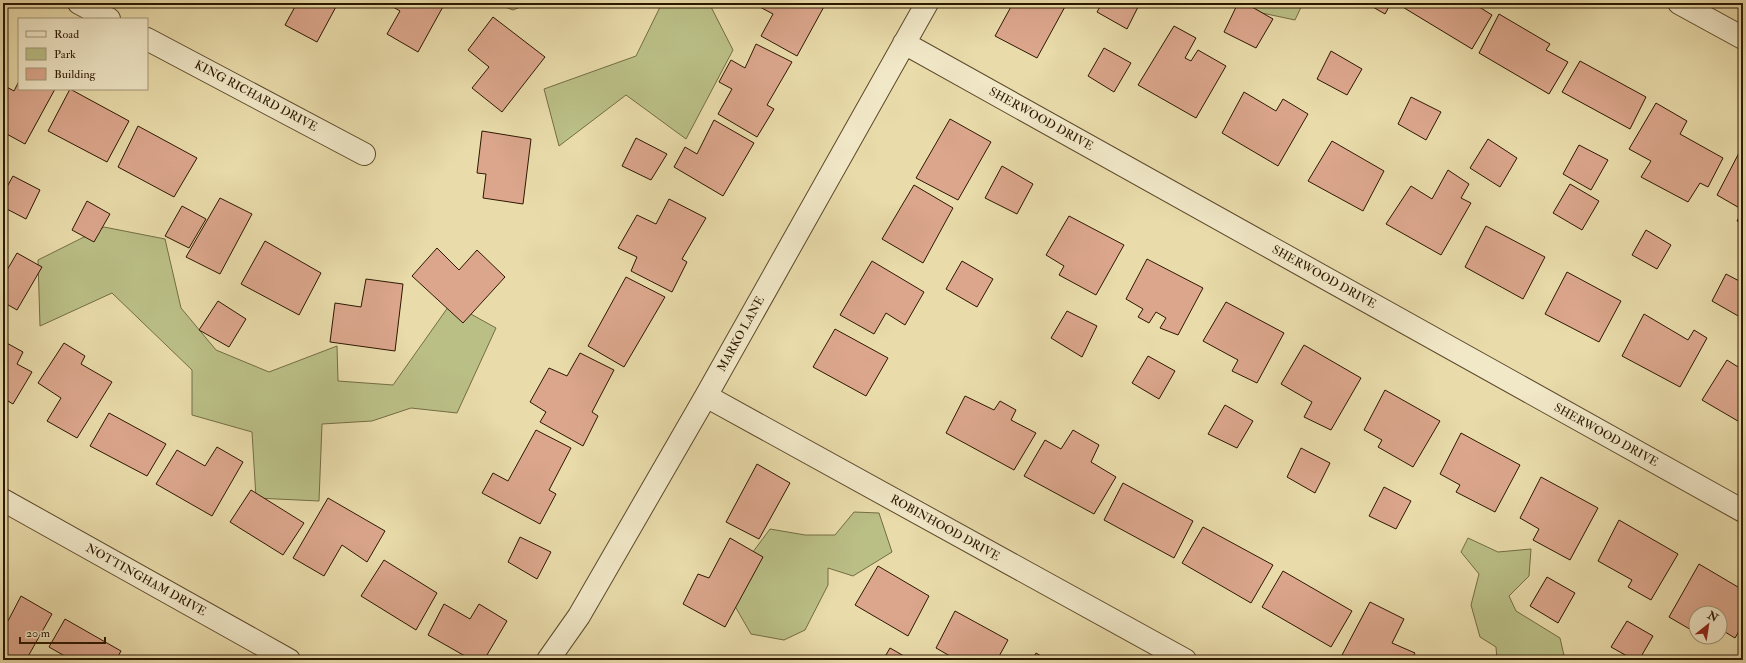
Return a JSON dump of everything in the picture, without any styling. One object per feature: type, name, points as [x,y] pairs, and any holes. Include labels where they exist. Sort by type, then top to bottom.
[{"type":"street","points":[[79,3],[107,18]]},
{"type":"street","name":"MARKO LANE","points":[[548,660],[579,616],[706,396],[927,3]]},
{"type":"street","points":[[1679,3],[1743,38]]},
{"type":"street","name":"KING RICHARD DRIVE","points":[[148,40],[364,154]]},
{"type":"street","name":"SHERWOOD DRIVE","points":[[904,43],[1743,511]]},
{"type":"street","name":"ROBINHOOD DRIVE","points":[[706,396],[1185,660]]},
{"type":"street","name":"NOTTINGHAM DRIVE","points":[[3,500],[289,660]]},
{"type":"green space","points":[[494,3],[530,3],[513,10]]},
{"type":"green space","points":[[662,3],[709,3],[733,50],[686,139],[626,95],[559,146],[544,89],[636,56]]},
{"type":"green space","points":[[1243,3],[1303,3],[1295,20],[1262,13]]},
{"type":"green space","points":[[104,227],[165,239],[181,308],[216,350],[269,372],[337,346],[338,381],[393,385],[451,303],[496,328],[457,413],[411,408],[372,421],[322,424],[319,501],[256,498],[252,432],[192,415],[192,370],[112,293],[40,326],[38,260]]},
{"type":"green space","points":[[854,512],[879,513],[892,552],[853,576],[828,568],[828,585],[805,630],[784,640],[751,634],[732,601],[744,564],[770,529],[805,535],[835,535]]},
{"type":"green space","points":[[1468,538],[1498,552],[1531,549],[1529,576],[1509,596],[1516,611],[1560,638],[1565,660],[1497,660],[1496,647],[1480,637],[1471,605],[1479,574],[1461,552]]},
{"type":"building","points":[[297,3],[338,3],[317,42],[285,25]]},
{"type":"building","points":[[386,3],[445,3],[418,52],[387,34],[400,11]]},
{"type":"building","points":[[760,3],[826,3],[797,56],[761,36],[773,14],[758,6]]},
{"type":"building","points":[[1013,3],[1067,3],[1037,58],[995,36]]},
{"type":"building","points":[[1102,3],[1140,3],[1127,29],[1097,12]]},
{"type":"building","points":[[1238,3],[1245,3],[1273,19],[1256,48],[1224,32]]},
{"type":"building","points":[[1366,3],[1391,3],[1385,14]]},
{"type":"building","points":[[1402,3],[1473,3],[1492,15],[1472,49],[1401,6]]},
{"type":"building","points":[[1499,14],[1550,44],[1546,50],[1568,62],[1549,94],[1479,53]]},
{"type":"building","points":[[493,17],[545,57],[502,112],[472,88],[489,67],[468,50]]},
{"type":"building","points":[[1174,26],[1196,38],[1185,58],[1191,61],[1198,50],[1226,66],[1196,118],[1138,85]]},
{"type":"building","points":[[756,44],[792,62],[767,105],[774,109],[757,137],[718,114],[732,89],[719,82],[731,60],[745,68]]},
{"type":"building","points":[[1104,48],[1131,63],[1114,92],[1088,76]]},
{"type":"building","points":[[1331,51],[1362,69],[1347,95],[1317,79]]},
{"type":"building","points":[[1580,61],[1646,97],[1630,129],[1562,92]]},
{"type":"building","points":[[18,83],[18,90],[54,90],[25,144],[3,132],[3,85],[14,91]]},
{"type":"building","points":[[69,90],[129,121],[107,162],[48,131]]},
{"type":"building","points":[[1244,92],[1276,111],[1283,99],[1308,114],[1278,166],[1222,133]]},
{"type":"building","points":[[1411,97],[1441,112],[1426,140],[1398,124]]},
{"type":"building","points":[[1656,103],[1687,121],[1680,134],[1723,158],[1708,187],[1700,183],[1688,202],[1641,177],[1651,161],[1629,149]]},
{"type":"building","points":[[950,119],[991,142],[958,200],[916,178]]},
{"type":"building","points":[[714,120],[754,143],[723,196],[674,167],[685,147],[697,154]]},
{"type":"building","points":[[138,126],[197,158],[174,197],[118,167]]},
{"type":"building","points":[[482,131],[531,139],[523,204],[483,198],[486,174],[477,173]]},
{"type":"building","points":[[636,138],[667,154],[651,180],[622,166]]},
{"type":"building","points":[[1488,139],[1517,158],[1500,187],[1470,168]]},
{"type":"building","points":[[1332,141],[1384,171],[1363,211],[1308,181]]},
{"type":"building","points":[[1579,145],[1608,160],[1591,190],[1563,174]]},
{"type":"building","points":[[1740,151],[1743,153],[1743,210],[1717,195]]},
{"type":"building","points":[[1002,166],[1033,184],[1017,214],[985,198]]},
{"type":"building","points":[[1448,170],[1469,184],[1461,198],[1471,203],[1441,255],[1386,224],[1411,186],[1432,199]]},
{"type":"building","points":[[13,176],[40,190],[26,219],[3,207],[3,194]]},
{"type":"building","points":[[1570,184],[1599,201],[1582,230],[1553,213]]},
{"type":"building","points":[[914,185],[953,208],[923,263],[882,239]]},
{"type":"building","points":[[220,198],[252,214],[220,274],[186,257]]},
{"type":"building","points":[[669,199],[706,218],[682,259],[687,262],[672,292],[631,271],[637,257],[618,248],[637,215],[656,224]]},
{"type":"building","points":[[87,201],[110,214],[94,242],[72,230]]},
{"type":"building","points":[[182,206],[206,219],[189,248],[165,236]]},
{"type":"building","points":[[1743,210],[1743,225],[1737,221]]},
{"type":"building","points":[[1069,216],[1124,245],[1096,295],[1059,275],[1064,266],[1046,255]]},
{"type":"building","points":[[1486,226],[1545,257],[1523,299],[1465,267]]},
{"type":"building","points":[[1646,230],[1671,245],[1657,269],[1632,255]]},
{"type":"building","points":[[265,241],[321,273],[299,315],[241,284]]},
{"type":"building","points":[[437,248],[459,270],[477,250],[505,277],[463,323],[412,276]]},
{"type":"building","points":[[17,253],[42,267],[17,310],[3,302],[3,277]]},
{"type":"building","points":[[1147,259],[1203,288],[1178,335],[1160,328],[1166,318],[1156,312],[1149,323],[1138,317],[1143,309],[1126,299]]},
{"type":"building","points":[[872,261],[924,292],[905,325],[886,313],[874,334],[840,315]]},
{"type":"building","points":[[962,261],[993,279],[977,307],[946,289]]},
{"type":"building","points":[[1567,272],[1621,301],[1599,342],[1545,314]]},
{"type":"building","points":[[1726,274],[1743,283],[1743,312],[1740,317],[1712,301]]},
{"type":"building","points":[[626,277],[665,297],[624,367],[588,346]]},
{"type":"building","points":[[366,279],[403,284],[395,351],[330,342],[335,303],[361,307]]},
{"type":"building","points":[[218,301],[246,319],[229,347],[199,330]]},
{"type":"building","points":[[1226,302],[1284,333],[1257,383],[1232,371],[1238,360],[1203,341]]},
{"type":"building","points":[[1067,311],[1097,326],[1082,357],[1051,338]]},
{"type":"building","points":[[1644,314],[1688,340],[1694,330],[1707,338],[1680,387],[1622,356]]},
{"type":"building","points":[[835,329],[888,358],[866,396],[813,367]]},
{"type":"building","points":[[3,341],[23,352],[17,364],[32,372],[13,404],[3,398]]},
{"type":"building","points":[[64,343],[85,356],[81,364],[112,382],[77,438],[47,421],[61,398],[38,383]]},
{"type":"building","points":[[1304,345],[1361,378],[1331,430],[1304,417],[1312,402],[1281,384]]},
{"type":"building","points":[[580,353],[614,370],[592,412],[598,416],[583,446],[540,422],[546,412],[530,402],[549,368],[567,376]]},
{"type":"building","points":[[1148,356],[1175,371],[1159,399],[1132,383]]},
{"type":"building","points":[[1727,360],[1743,370],[1743,424],[1702,400]]},
{"type":"building","points":[[1385,390],[1440,421],[1413,467],[1378,447],[1382,440],[1364,430]]},
{"type":"building","points":[[965,396],[994,410],[1000,401],[1016,410],[1011,420],[1036,433],[1014,470],[946,433]]},
{"type":"building","points":[[1225,405],[1253,421],[1237,448],[1208,434]]},
{"type":"building","points":[[109,413],[166,444],[147,476],[90,446]]},
{"type":"building","points":[[536,430],[571,448],[549,490],[556,494],[540,524],[482,493],[493,473],[508,481]]},
{"type":"building","points":[[1073,430],[1099,445],[1091,462],[1116,477],[1094,514],[1024,476],[1045,440],[1061,449]]},
{"type":"building","points":[[1461,433],[1520,465],[1495,512],[1456,492],[1460,485],[1440,474]]},
{"type":"building","points":[[217,447],[243,462],[212,516],[156,484],[177,450],[205,466]]},
{"type":"building","points":[[1301,448],[1330,463],[1315,493],[1287,477]]},
{"type":"building","points":[[757,464],[790,483],[759,539],[726,522]]},
{"type":"building","points":[[1541,477],[1598,508],[1570,560],[1533,540],[1539,529],[1520,518]]},
{"type":"building","points":[[1123,483],[1193,521],[1174,558],[1104,520]]},
{"type":"building","points":[[1384,487],[1411,501],[1396,529],[1369,516]]},
{"type":"building","points":[[251,490],[304,523],[283,555],[230,522]]},
{"type":"building","points":[[328,498],[385,531],[367,562],[342,545],[324,576],[293,558]]},
{"type":"building","points":[[1619,520],[1678,554],[1651,600],[1628,587],[1632,580],[1598,561]]},
{"type":"building","points":[[1203,527],[1273,565],[1251,603],[1182,563]]},
{"type":"building","points":[[520,537],[551,552],[537,579],[508,562]]},
{"type":"building","points":[[730,538],[763,557],[725,627],[683,604],[698,574],[709,578]]},
{"type":"building","points":[[384,560],[437,593],[416,630],[361,596]]},
{"type":"building","points":[[1699,564],[1743,590],[1743,624],[1735,638],[1728,634],[1728,605],[1688,605],[1688,628],[1669,617]]},
{"type":"building","points":[[878,566],[929,596],[908,636],[855,605]]},
{"type":"building","points":[[1283,571],[1352,611],[1331,647],[1262,607]]},
{"type":"building","points":[[1547,577],[1575,593],[1558,623],[1530,606]]},
{"type":"building","points":[[21,596],[52,614],[26,660],[3,660],[3,618],[8,621]]},
{"type":"building","points":[[1370,602],[1404,619],[1392,643],[1415,653],[1411,660],[1351,660],[1342,655]]},
{"type":"building","points":[[444,604],[470,619],[479,604],[507,621],[484,660],[472,660],[428,635]]},
{"type":"building","points":[[955,611],[1008,640],[997,660],[957,660],[936,648]]},
{"type":"building","points":[[65,619],[121,651],[116,660],[69,660],[70,659],[49,647]]},
{"type":"building","points":[[1627,621],[1653,636],[1639,660],[1634,660],[1611,647]]},
{"type":"building","points":[[890,648],[911,660],[883,660]]},
{"type":"building","points":[[1036,653],[1048,660],[1032,660]]}]
